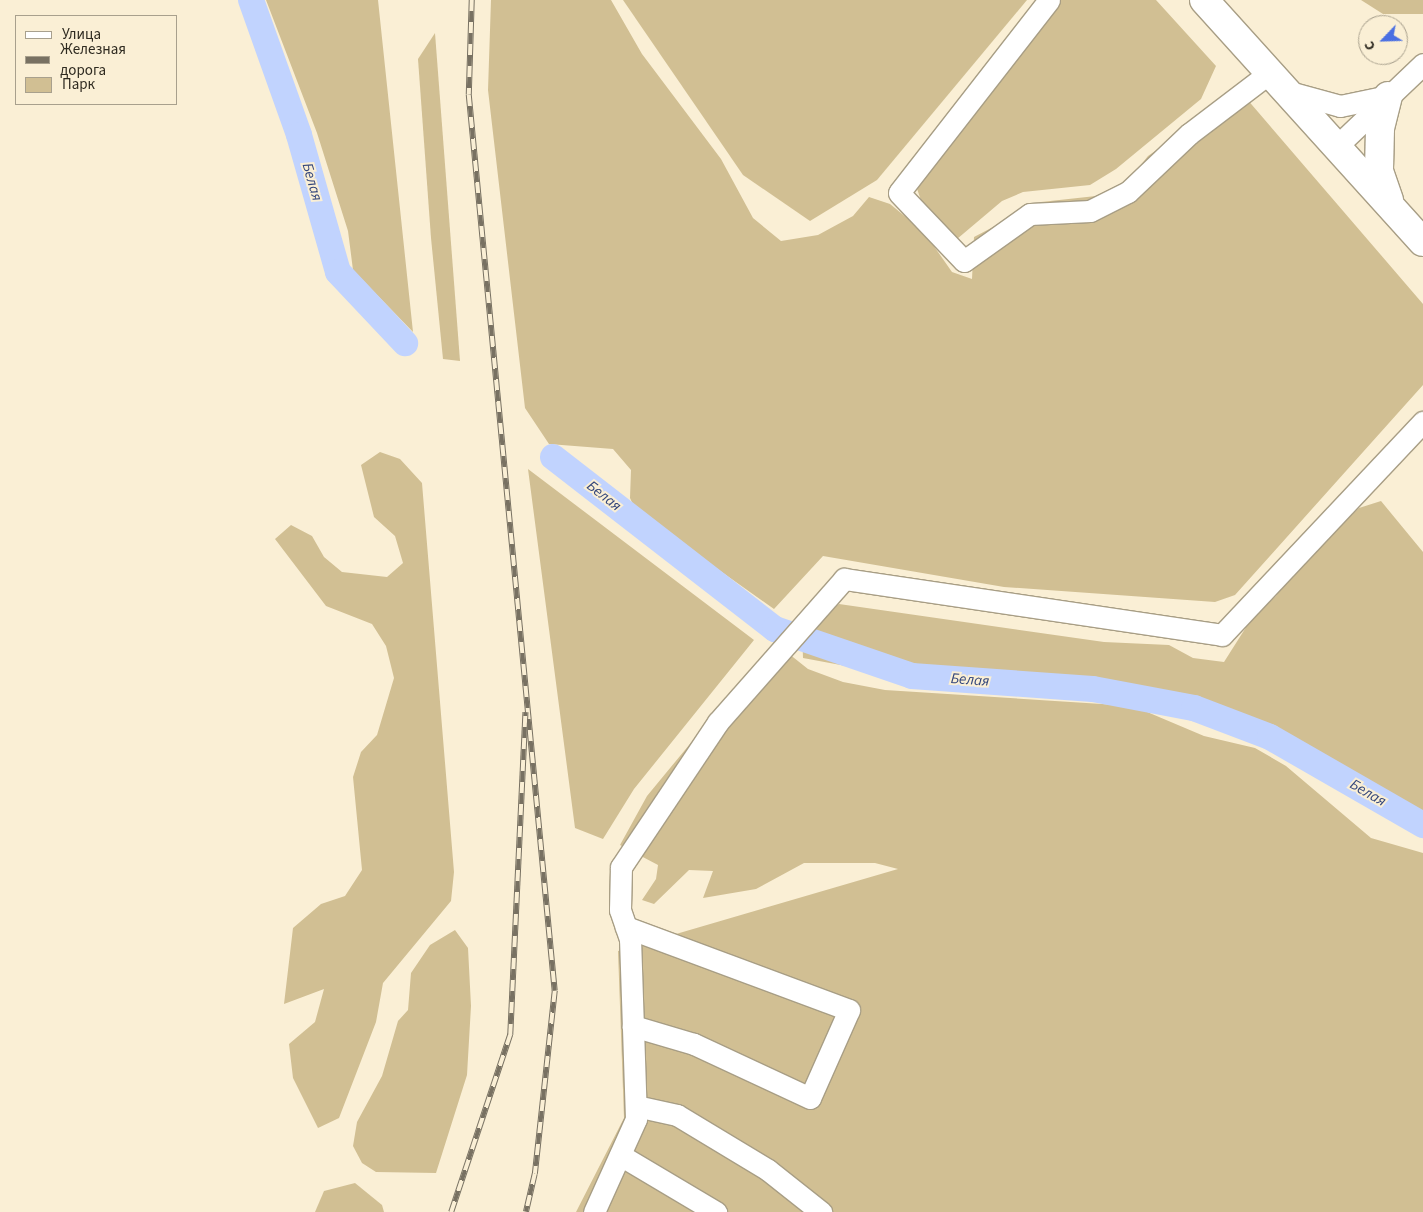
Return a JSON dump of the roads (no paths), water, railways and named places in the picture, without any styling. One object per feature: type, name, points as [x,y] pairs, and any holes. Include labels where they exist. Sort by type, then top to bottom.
[{"type":"main road","points":[[1204,0],[1423,242]]},
{"type":"main road","points":[[1388,96],[1380,129],[1379,171],[1392,209]]},
{"type":"street","points":[[1049,0],[899,193],[964,261],[1030,214],[1090,211],[1128,192],[1189,134],[1277,82],[1340,106],[1388,96]]},
{"type":"street","points":[[1337,146],[1423,64]]},
{"type":"street","points":[[594,1212],[636,1119],[630,939],[620,910],[621,867],[718,722],[844,579],[1222,635],[1423,422]]},
{"type":"street","points":[[626,927],[849,1010],[810,1098],[694,1044],[634,1026]]},
{"type":"street","points":[[636,1106],[677,1115],[768,1170],[821,1212]]},
{"type":"street","points":[[620,1155],[716,1212]]},
{"type":"waterway","name":"Белая","points":[[251,0],[299,135],[338,272],[405,343]]},
{"type":"waterway","name":"Белая","points":[[553,457],[775,629],[912,676],[1093,689],[1194,708],[1270,737],[1423,825]]},
{"type":"railway","points":[[472,0],[469,95],[555,991],[535,1174],[526,1212]]},
{"type":"railway","points":[[451,1212],[510,1035],[525,712]]}]
